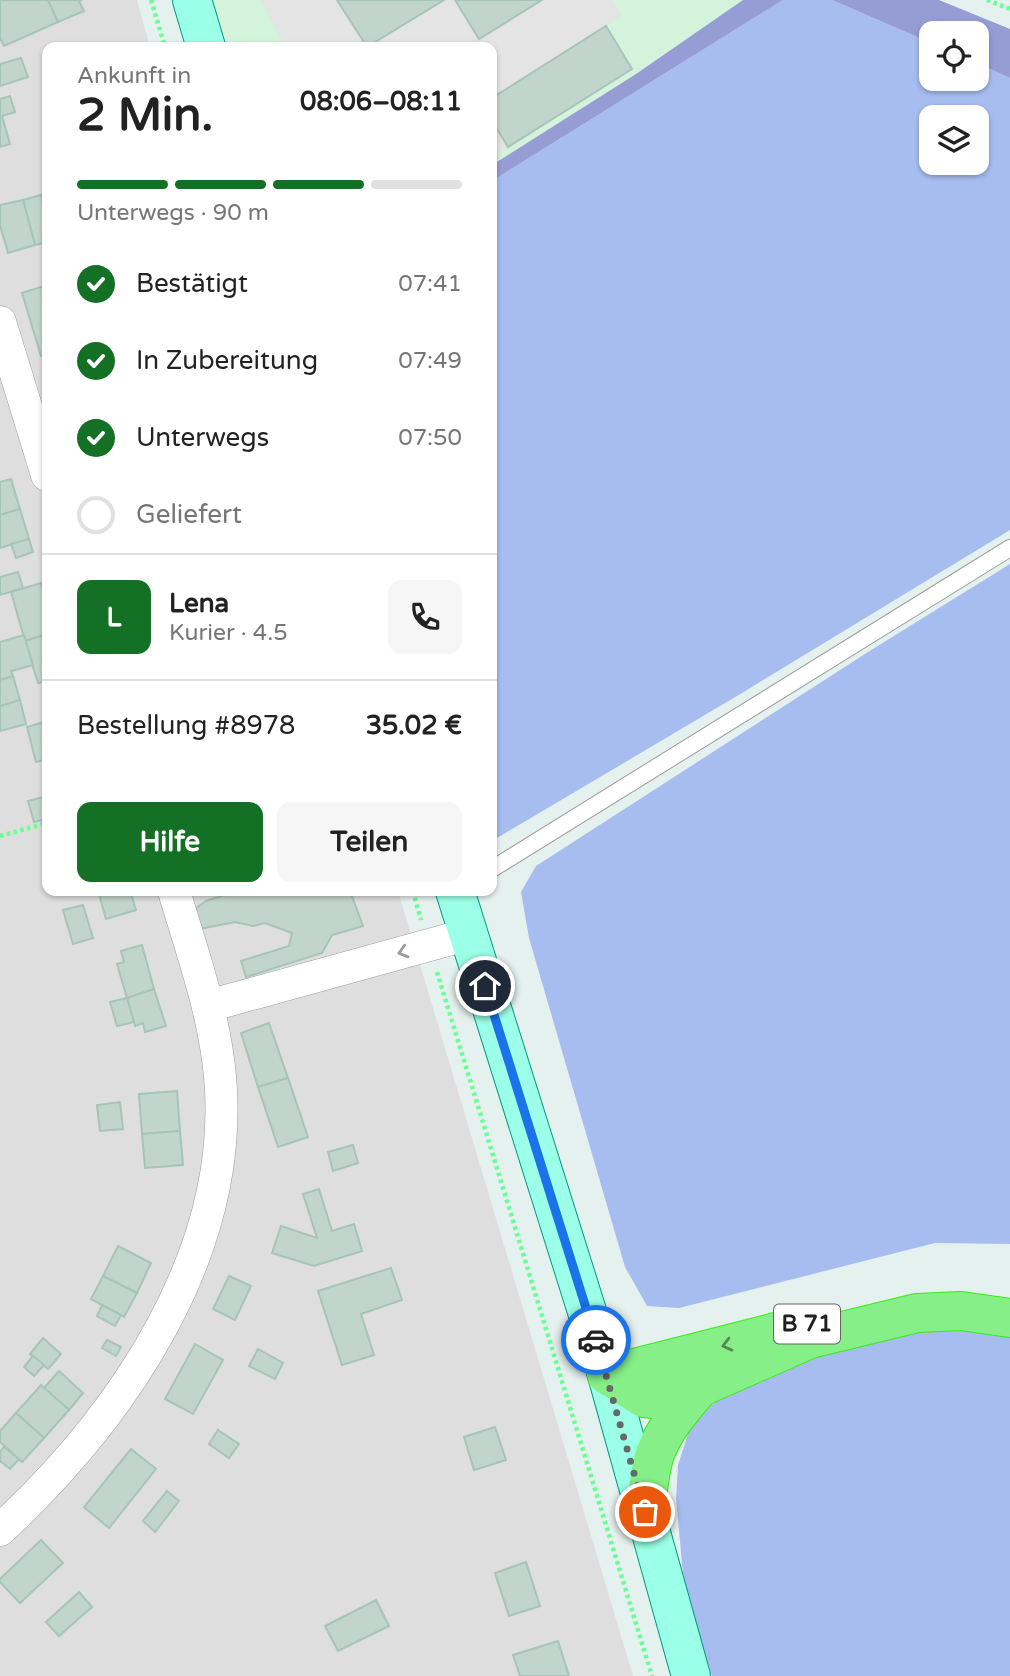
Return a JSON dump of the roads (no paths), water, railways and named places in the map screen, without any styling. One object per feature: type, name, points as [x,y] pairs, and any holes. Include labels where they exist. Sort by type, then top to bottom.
[{"type":"highway","name":"B 71","points":[[607,1375],[879,1306],[954,1298],[1010,1301]]},
{"type":"highway","points":[[607,1375],[644,1398],[663,1399],[701,1387],[810,1339],[917,1313],[961,1311],[1010,1318]]},
{"type":"highway","points":[[645,1512],[653,1459],[661,1440],[672,1421],[701,1387]]},
{"type":"main road","points":[[192,0],[205,42]]},
{"type":"main road","points":[[458,896],[607,1375],[691,1676]]},
{"type":"street","points":[[0,322],[42,459]]},
{"type":"street","points":[[0,1530],[59,1471],[92,1433],[121,1392],[160,1327],[193,1258],[212,1189],[220,1116],[220,1079],[208,1006],[175,896]]},
{"type":"street","points":[[208,1006],[469,934]]},
{"type":"lane","points":[[497,866],[1010,548]]}]
